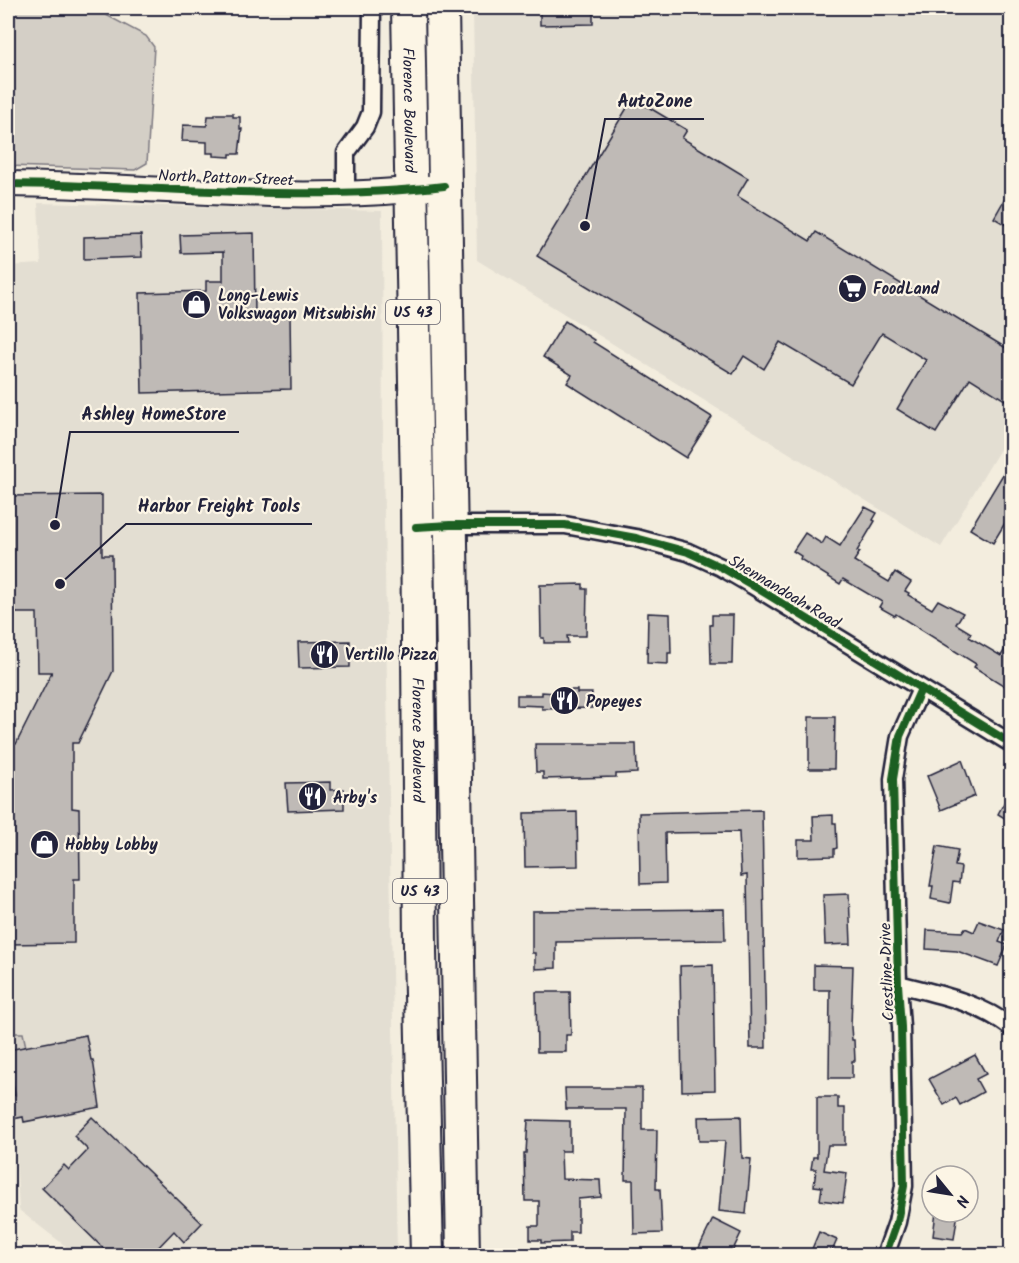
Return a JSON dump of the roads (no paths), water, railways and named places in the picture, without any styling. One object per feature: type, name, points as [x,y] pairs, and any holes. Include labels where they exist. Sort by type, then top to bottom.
[{"type":"highway","name":"Florence Boulevard","points":[[408,8],[420,951],[427,1256]]},
{"type":"highway","name":"Florence Boulevard","points":[[442,8],[463,1256]]},
{"type":"street","points":[[346,193],[346,153],[365,127],[371,112],[372,8]]},
{"type":"street","name":"North Patton Street","points":[[8,184],[254,193],[346,193],[444,186]]},
{"type":"street","name":"Shennandoah Road","points":[[416,527],[565,525],[636,538],[688,552],[752,585],[1011,744]]},
{"type":"street","name":"Crestline Drive","points":[[885,1256],[897,1222],[904,1186],[893,779],[900,736],[921,689]]},
{"type":"street","points":[[898,984],[970,1004],[1011,1028]]},
{"type":"place","name":"AutoZone","points":[[585,226]]},
{"type":"place","name":"FoodLand","points":[[852,288]]},
{"type":"place","name":"Long-Lewis Volkswagon Mitsubishi","points":[[197,304]]},
{"type":"place","name":"Ashley HomeStore","points":[[55,525]]},
{"type":"place","name":"Harbor Freight Tools","points":[[60,584]]},
{"type":"place","name":"Vertillo Pizza","points":[[324,654]]},
{"type":"place","name":"Popeyes","points":[[565,701]]},
{"type":"place","name":"Arby's","points":[[312,797]]},
{"type":"place","name":"Hobby Lobby","points":[[44,844]]}]
